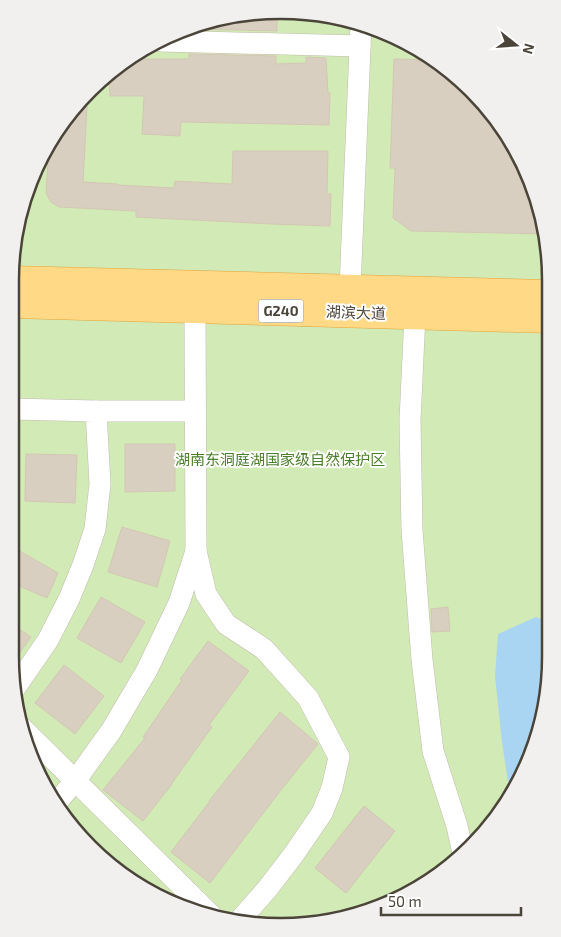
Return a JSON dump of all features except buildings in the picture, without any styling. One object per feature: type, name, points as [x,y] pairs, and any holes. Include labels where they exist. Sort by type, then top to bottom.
[{"type":"highway","name":"湖滨大道","points":[[19,280],[542,294]]},
{"type":"highway","name":"湖滨大道","points":[[19,304],[542,319]]},
{"type":"street","points":[[350,289],[360,32]]},
{"type":"street","points":[[175,41],[360,46]]},
{"type":"street","points":[[195,309],[196,551],[206,594],[226,624],[264,649],[308,698],[339,757],[332,788],[322,813],[294,854],[244,916]]},
{"type":"street","points":[[414,315],[410,420],[412,520],[422,660],[433,751],[461,846]]},
{"type":"street","points":[[19,409],[195,411]]},
{"type":"street","points":[[20,681],[48,640],[69,599],[95,529],[100,484],[96,411]]},
{"type":"street","points":[[60,797],[75,781],[111,731],[147,670],[179,603],[196,551]]},
{"type":"street","points":[[32,738],[201,906]]},
{"type":"green space","name":"湖南东洞庭湖国家级自然保护区","points":[[263,19],[298,19],[332,24],[381,39],[426,63],[466,95],[488,121],[507,150],[528,196],[537,229],[542,263],[542,674],[537,708],[528,741],[515,772],[498,802],[466,842],[440,864],[411,883],[381,898],[332,913],[298,918],[263,918],[213,909],[180,898],[135,874],[95,842],[73,816],[54,787],[39,757],[24,708],[19,674],[19,263],[24,229],[33,196],[46,165],[63,135],[95,95],[135,63],[180,39],[229,24]]},
{"type":"water","points":[[536,617],[542,619],[542,674],[537,708],[528,741],[508,784],[495,676],[498,634]]}]
